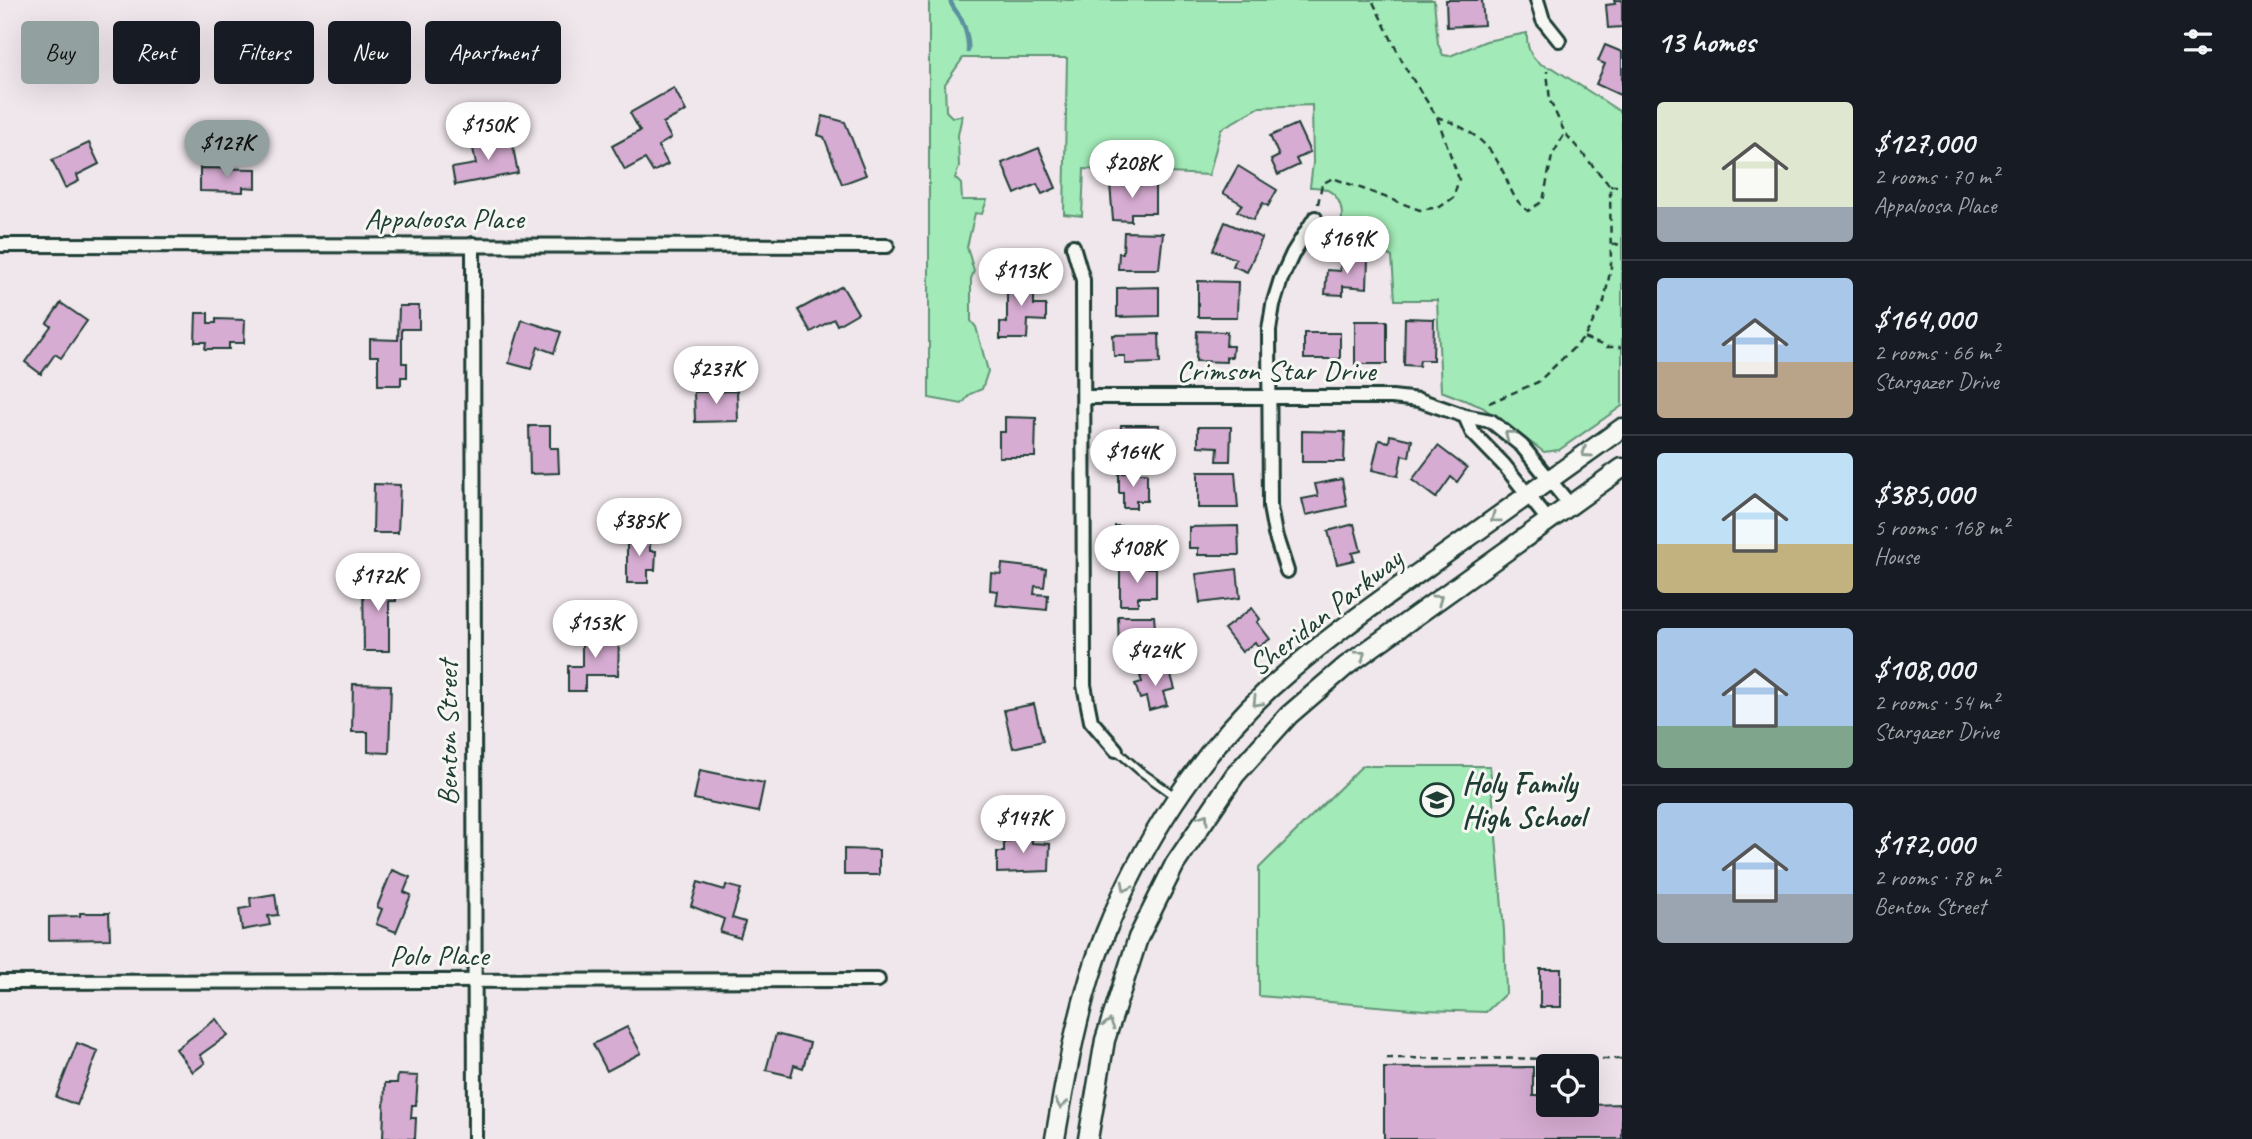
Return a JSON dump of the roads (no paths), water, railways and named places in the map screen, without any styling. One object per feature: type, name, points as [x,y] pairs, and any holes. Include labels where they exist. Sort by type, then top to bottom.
[{"type":"main road","name":"Sheridan Parkway","points":[[1055,1139],[1079,1013],[1104,935],[1139,862],[1178,798],[1246,713],[1307,656],[1622,428]]},
{"type":"main road","name":"Sheridan Parkway","points":[[1088,1139],[1105,1040],[1129,962],[1161,888],[1219,797],[1270,734],[1325,682],[1622,468]]},
{"type":"street","points":[[1537,0],[1542,20],[1559,40]]},
{"type":"street","points":[[1287,571],[1270,507],[1269,330],[1281,279],[1293,253],[1315,218]]},
{"type":"street","name":"Benton Street","points":[[473,244],[475,1139]]},
{"type":"street","name":"Appaloosa Place","points":[[0,245],[887,246]]},
{"type":"street","points":[[1073,246],[1083,280],[1084,684],[1091,721],[1116,750]]},
{"type":"street","name":"Crimson Star Drive","points":[[1084,397],[1392,397],[1419,400],[1465,416],[1491,421],[1522,446],[1570,505]]},
{"type":"street","points":[[1465,416],[1472,432],[1504,464],[1548,520]]},
{"type":"street","name":"Polo Place","points":[[0,982],[878,980]]},
{"type":"lane","points":[[1116,750],[1178,798]]},
{"type":"waterway","points":[[950,0],[965,28],[968,51]]},
{"type":"place","name":"Holy Family High School","points":[[1437,800]]}]
